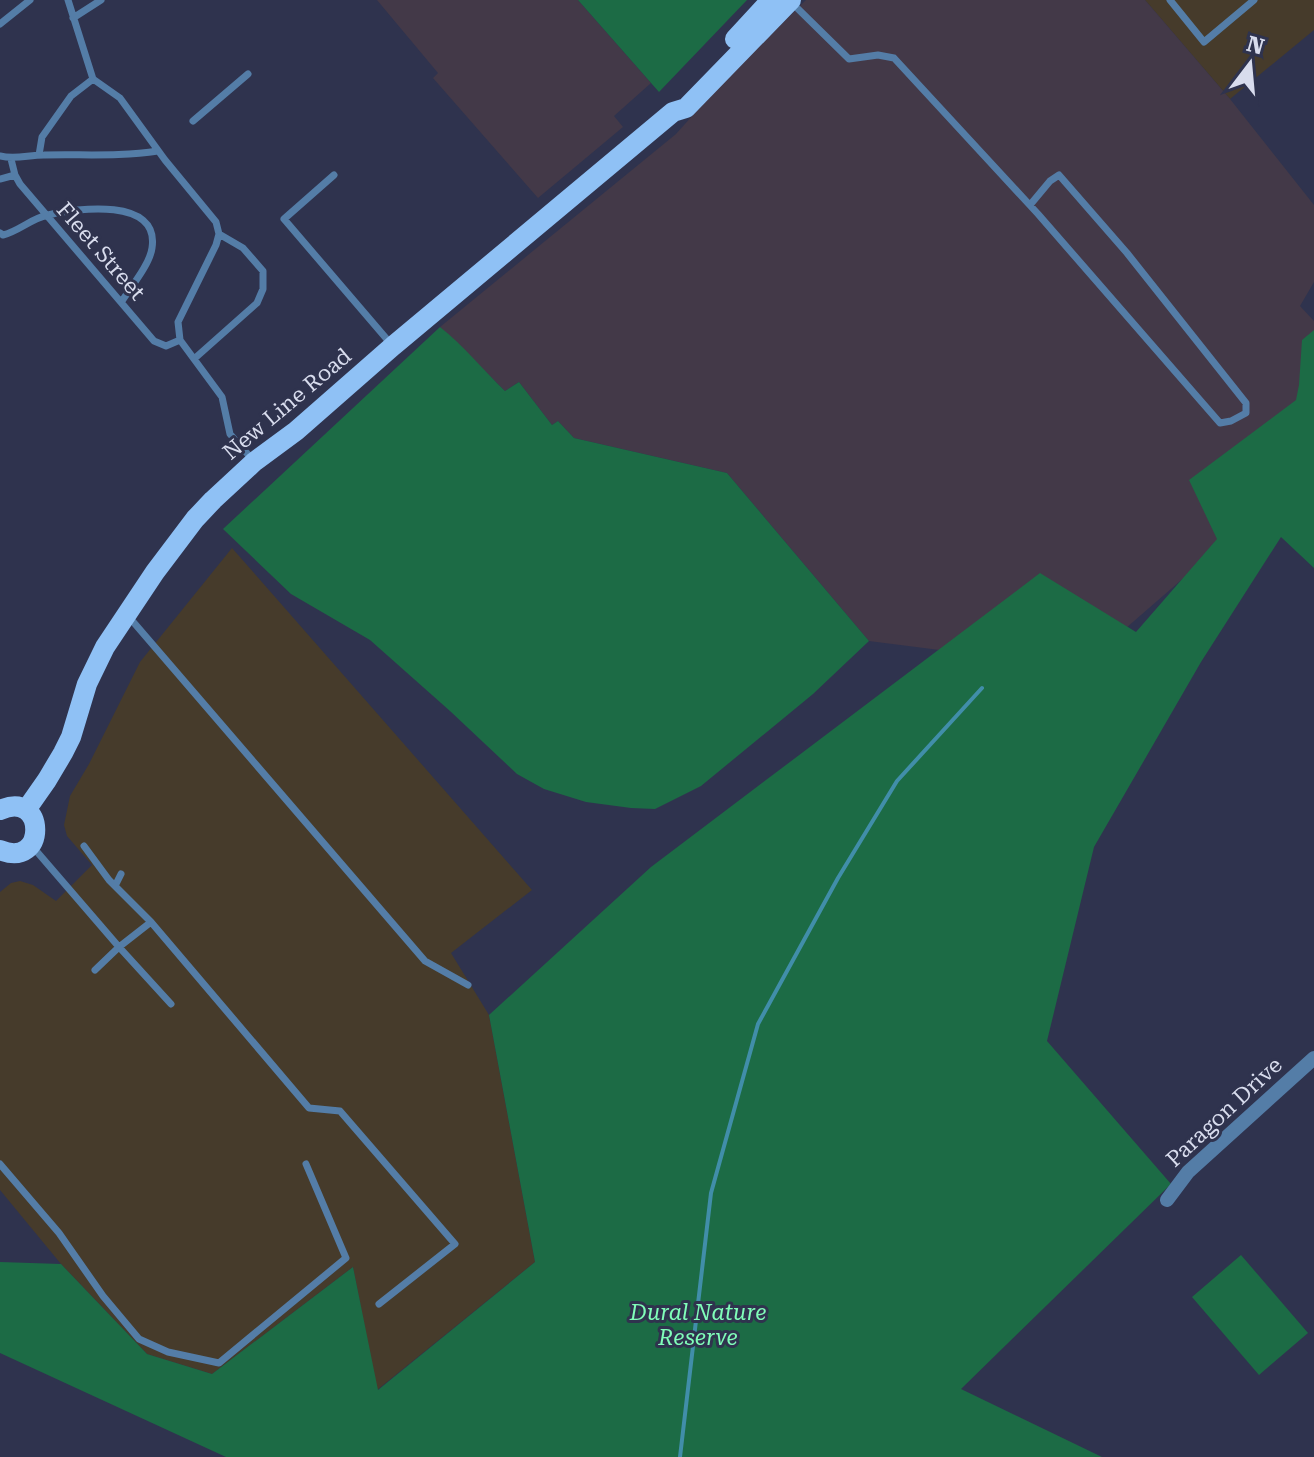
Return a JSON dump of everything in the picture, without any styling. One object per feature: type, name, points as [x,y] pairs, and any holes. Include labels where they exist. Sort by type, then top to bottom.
[{"type":"main road","name":"New Line Road","points":[[26,810],[71,737],[81,702],[105,647],[195,519],[254,462],[296,431],[673,112],[677,100],[784,0]]},
{"type":"main road","points":[[0,810],[10,806],[26,810],[35,822],[36,830],[31,845],[19,852],[0,850]]},
{"type":"street","name":"Paragon Drive","points":[[1167,1200],[1188,1172],[1314,1058]]},
{"type":"lane","points":[[0,24],[30,0]]},
{"type":"lane","points":[[68,0],[93,79],[120,98],[216,222],[219,234],[216,245],[178,322],[180,340],[222,397],[230,434],[254,462]]},
{"type":"lane","points":[[73,18],[101,0]]},
{"type":"lane","points":[[784,0],[849,59],[878,55],[894,58],[1030,205],[1220,423],[1246,413],[1246,403],[1127,253],[1059,175],[1030,205]]},
{"type":"lane","points":[[1170,0],[1204,42],[1254,0]]},
{"type":"lane","points":[[193,121],[248,74]]},
{"type":"lane","points":[[39,155],[42,137],[71,96],[93,79]]},
{"type":"lane","points":[[0,156],[11,159],[39,155],[128,155],[158,151]]},
{"type":"lane","name":"Fleet Street","points":[[11,159],[20,184],[154,341],[166,346],[180,340]]},
{"type":"lane","points":[[0,179],[15,175]]},
{"type":"lane","points":[[334,175],[284,219],[393,346]]},
{"type":"lane","points":[[0,233],[12,233],[46,215],[90,210],[134,213],[150,227],[152,248],[150,257],[122,301]]},
{"type":"lane","points":[[194,359],[257,303],[263,289],[263,271],[243,248],[219,234]]},
{"type":"lane","points":[[127,615],[425,961],[468,985]]},
{"type":"lane","points":[[31,845],[171,1004]]},
{"type":"lane","points":[[84,846],[115,886],[151,922],[309,1108],[340,1111],[455,1244],[379,1304]]},
{"type":"lane","points":[[115,886],[121,874]]},
{"type":"lane","points":[[95,970],[151,922]]},
{"type":"lane","points":[[0,1164],[59,1233],[103,1296],[139,1339],[168,1352],[219,1363],[346,1258],[306,1164]]},
{"type":"shaded area","points":[[377,0],[578,0],[651,83],[614,116],[623,127],[538,198],[433,78],[438,73]]},
{"type":"shaded area","points":[[806,0],[1145,0],[1230,99],[1314,205],[1314,282],[1300,306],[1314,321],[1314,441],[1309,469],[1080,668],[869,641],[727,473],[574,438],[558,421],[552,425],[519,382],[505,391],[440,327],[676,134],[719,86]]},
{"type":"shaded area","points":[[1145,0],[1314,0],[1314,30],[1230,99]]},
{"type":"shaded area","points":[[232,548],[532,890],[451,953],[489,1015],[535,1262],[377,1390],[353,1267],[212,1374],[147,1354],[61,1264],[0,1190],[0,892],[11,883],[20,881],[33,885],[56,901],[92,865],[67,836],[64,825],[70,796],[140,662]]},
{"type":"green space","points":[[578,0],[747,0],[659,92]]},
{"type":"green space","points":[[440,327],[505,391],[519,382],[552,425],[558,421],[574,438],[727,473],[869,641],[813,694],[701,786],[655,809],[586,802],[544,789],[517,774],[370,640],[291,594],[223,529]]},
{"type":"green space","name":"Dural Nature Reserve","points":[[1314,330],[1314,568],[1281,537],[1201,662],[1094,847],[1047,1041],[1171,1184],[961,1389],[1102,1457],[226,1457],[0,1353],[0,1262],[61,1264],[147,1354],[212,1374],[353,1267],[378,1390],[535,1262],[489,1015],[651,867],[1040,573],[1136,632],[1217,539],[1189,480],[1296,400],[1302,340]]},
{"type":"green space","points":[[1241,1255],[1308,1333],[1259,1375],[1192,1297]]},
{"type":"waterway","points":[[680,1457],[711,1193],[758,1024],[838,878],[897,781],[982,688]]}]
